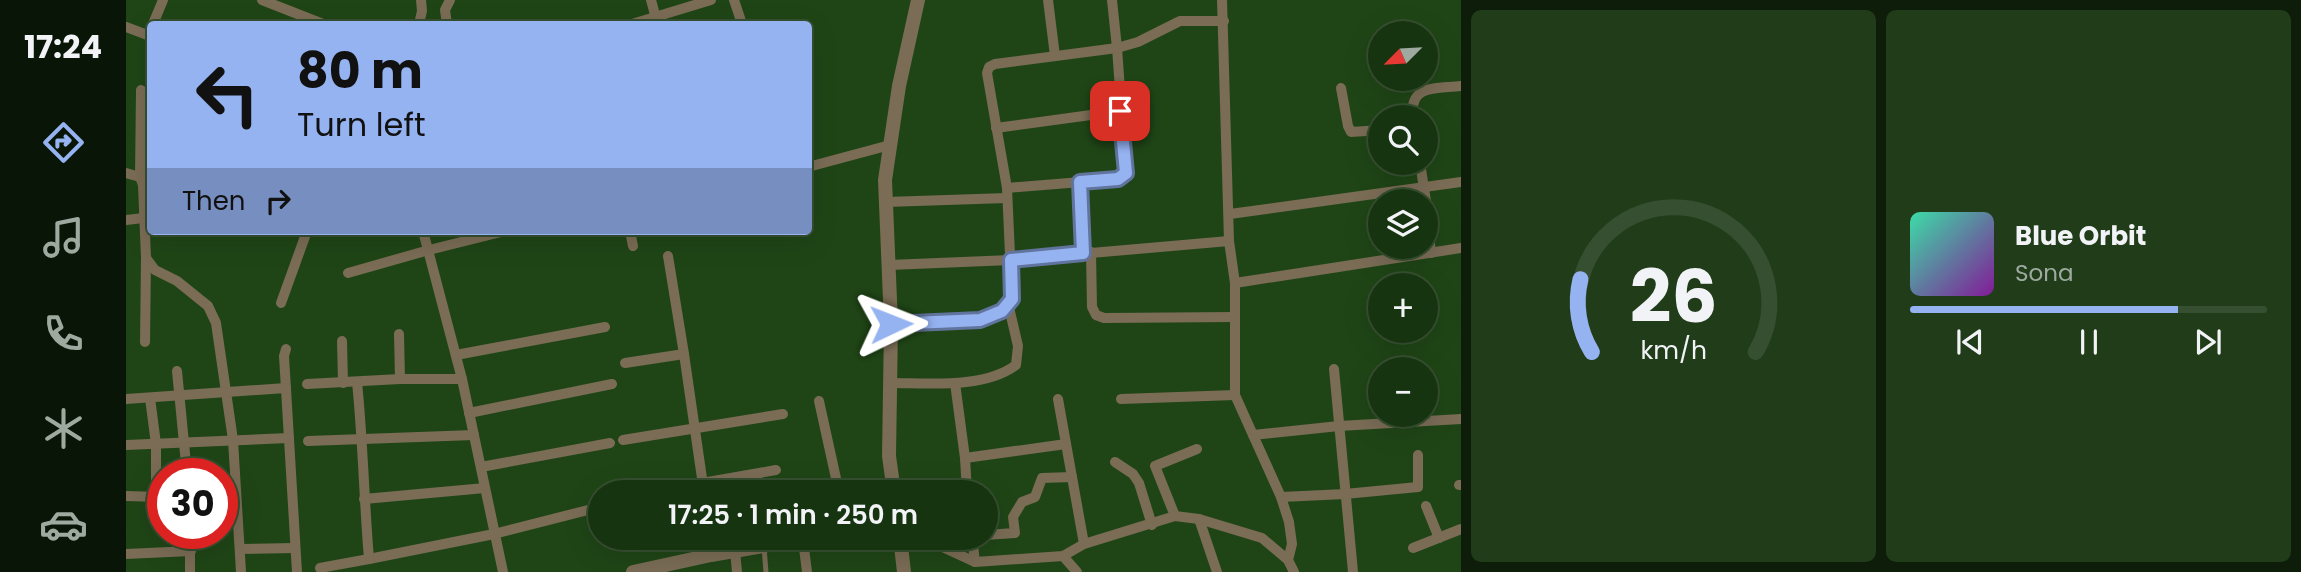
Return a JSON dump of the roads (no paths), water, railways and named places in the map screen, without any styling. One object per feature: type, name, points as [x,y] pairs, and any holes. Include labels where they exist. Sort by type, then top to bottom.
[{"type":"street","points":[[154,21],[163,0]]},
{"type":"street","points":[[262,0],[315,21]]},
{"type":"street","points":[[651,0],[657,21],[711,0]]},
{"type":"street","points":[[734,0],[741,21]]},
{"type":"street","points":[[892,480],[889,456],[891,324],[885,180],[899,86],[918,0]]},
{"type":"street","points":[[1048,0],[1055,56]]},
{"type":"street","points":[[886,202],[1007,193],[1118,179],[1126,173],[1112,0]]},
{"type":"street","points":[[1222,0],[1229,241],[1235,283],[1235,395],[1281,497],[1292,544],[1288,560]]},
{"type":"street","points":[[422,6],[448,5]]},
{"type":"street","points":[[891,324],[980,320],[1002,311],[1012,299],[1007,193],[986,73],[989,67],[1117,48],[1138,42],[1180,22],[1224,22]]},
{"type":"street","points":[[126,27],[147,31]]},
{"type":"street","points":[[1412,105],[1414,97],[1423,91],[1461,86]]},
{"type":"street","points":[[1341,88],[1351,132],[1368,131]]},
{"type":"street","points":[[141,90],[145,177],[145,342]]},
{"type":"street","points":[[996,128],[1120,111]]},
{"type":"street","points":[[812,166],[890,145]]},
{"type":"street","points":[[126,173],[145,177]]},
{"type":"street","points":[[1422,175],[1424,188]]},
{"type":"street","points":[[1080,182],[1092,307],[1096,315],[1104,318],[1235,317]]},
{"type":"street","points":[[1230,214],[1461,182]]},
{"type":"street","points":[[126,220],[144,218]]},
{"type":"street","points":[[281,303],[306,235]]},
{"type":"street","points":[[424,235],[462,379],[503,572]]},
{"type":"street","points":[[348,273],[489,235]]},
{"type":"street","points":[[630,235],[633,246]]},
{"type":"street","points":[[889,265],[1011,260],[1229,241]]},
{"type":"street","points":[[1438,252],[1461,248]]},
{"type":"street","points":[[668,256],[702,480]]},
{"type":"street","points":[[146,258],[155,270],[177,281],[208,306],[216,323],[233,440],[241,572]]},
{"type":"street","points":[[1235,283],[1392,259]]},
{"type":"street","points":[[890,383],[955,383],[1004,373],[1016,365],[1018,346],[1008,303]]},
{"type":"street","points":[[456,355],[605,327]]},
{"type":"street","points":[[399,334],[400,379]]},
{"type":"street","points":[[342,341],[343,383]]},
{"type":"street","points":[[286,349],[284,356],[297,572]]},
{"type":"street","points":[[625,363],[684,354]]},
{"type":"street","points":[[1334,369],[1353,572]]},
{"type":"street","points":[[177,371],[186,458]]},
{"type":"street","points":[[307,384],[462,379]]},
{"type":"street","points":[[357,382],[369,559]]},
{"type":"street","points":[[955,383],[966,480]]},
{"type":"street","points":[[469,413],[612,384]]},
{"type":"street","points":[[126,399],[286,388]]},
{"type":"street","points":[[1121,399],[1235,395]]},
{"type":"street","points":[[150,398],[157,458]]},
{"type":"street","points":[[1058,399],[1084,544]]},
{"type":"street","points":[[819,401],[836,480]]},
{"type":"street","points":[[623,440],[783,414]]},
{"type":"street","points":[[1253,435],[1339,426],[1461,419]]},
{"type":"street","points":[[308,441],[474,435]]},
{"type":"street","points":[[126,445],[289,438]]},
{"type":"street","points":[[481,467],[610,443]]},
{"type":"street","points":[[965,458],[1066,444]]},
{"type":"street","points":[[1175,516],[1155,466],[1197,449]]},
{"type":"street","points":[[1281,497],[1418,487],[1418,455]]},
{"type":"street","points":[[1115,462],[1133,474],[1139,482],[1152,525]]},
{"type":"street","points":[[731,480],[776,470]]},
{"type":"street","points":[[755,474],[758,480]]},
{"type":"street","points":[[998,534],[1015,533],[1013,517],[1022,502],[1035,497],[1042,478],[1072,477]]},
{"type":"street","points":[[364,499],[485,488]]},
{"type":"street","points":[[126,496],[147,497]]},
{"type":"street","points":[[1426,506],[1439,538]]},
{"type":"street","points":[[320,568],[494,534],[588,510]]},
{"type":"street","points":[[949,550],[975,562],[1063,556],[1084,544],[1175,516],[1199,519],[1262,538],[1288,560],[1294,572]]},
{"type":"street","points":[[1199,519],[1217,572]]},
{"type":"street","points":[[1413,548],[1461,529]]},
{"type":"street","points":[[240,549],[295,548]]},
{"type":"street","points":[[710,550],[711,555]]},
{"type":"street","points":[[807,572],[808,550]]},
{"type":"street","points":[[901,550],[904,572]]},
{"type":"street","points":[[974,550],[975,562]]},
{"type":"street","points":[[126,554],[191,551],[190,572]]},
{"type":"street","points":[[633,572],[735,551],[737,572]]},
{"type":"street","points":[[1063,556],[1064,572]]},
{"type":"street","points":[[1063,556],[1077,572]]},
{"type":"lane","points":[[764,550],[766,572]]}]
